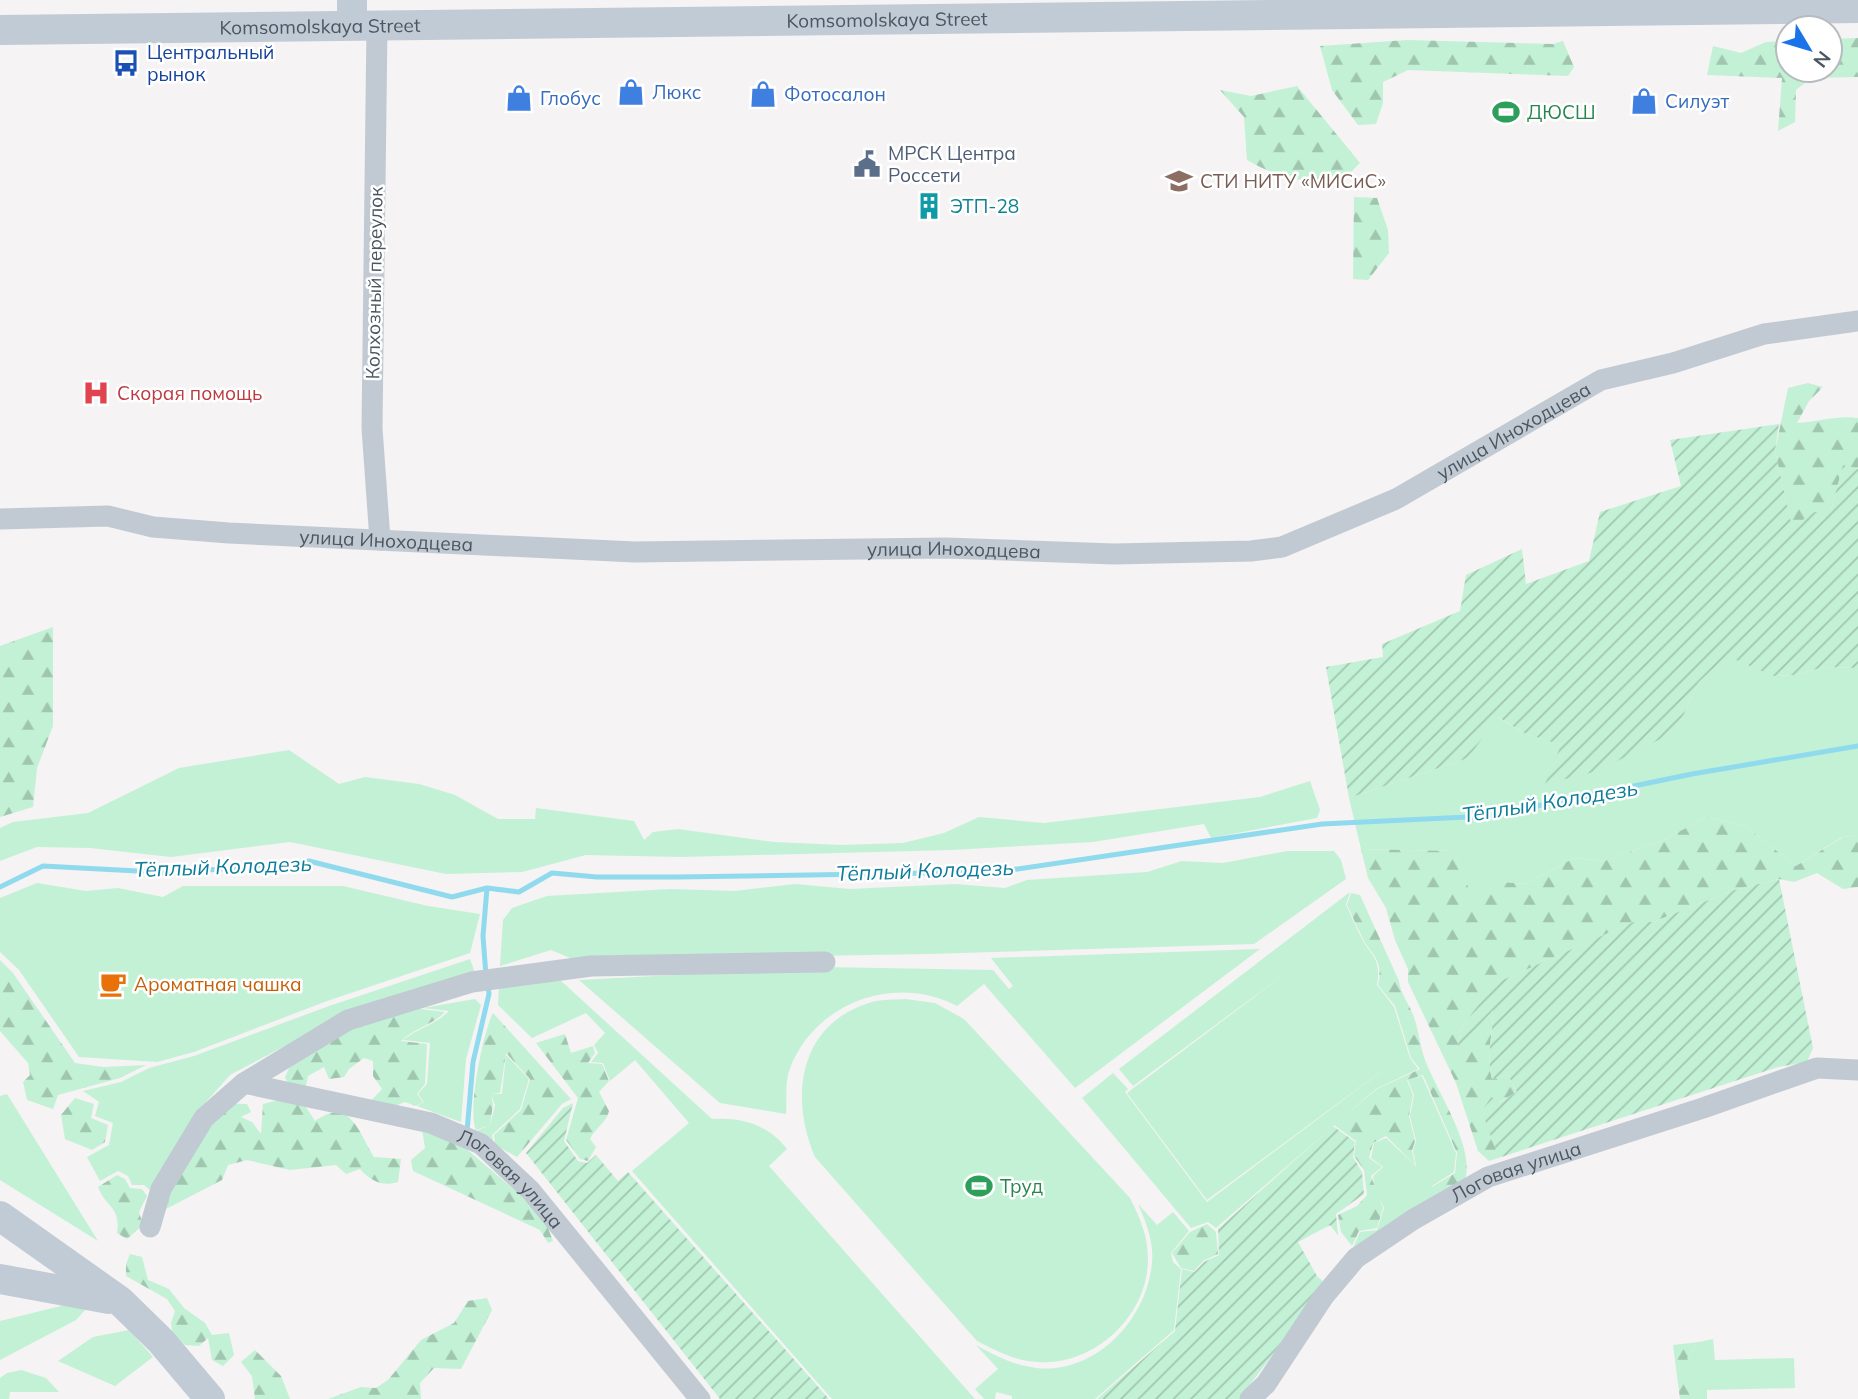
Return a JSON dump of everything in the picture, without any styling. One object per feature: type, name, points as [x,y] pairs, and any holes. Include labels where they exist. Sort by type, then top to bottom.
[{"type":"main road","name":"Komsomolskaya Street","points":[[0,30],[360,17],[897,9],[1525,6],[1858,8]]},
{"type":"main road","points":[[0,1216],[120,1301],[161,1341],[210,1399]]},
{"type":"main road","points":[[0,1279],[120,1301]]},
{"type":"street","name":"Колхозный переулок","points":[[360,17],[372,428],[380,540]]},
{"type":"street","name":"улица Иноходцева","points":[[0,519],[108,516],[152,527],[635,552],[946,548],[1114,554],[1251,551],[1282,547],[1396,499],[1601,380],[1672,363],[1764,334],[1858,321]]},
{"type":"street","points":[[150,1227],[161,1189],[204,1118],[244,1083],[348,1020],[472,982],[591,966],[825,962]]},
{"type":"street","name":"Логовая улица","points":[[1250,1399],[1266,1384],[1324,1296],[1356,1258],[1414,1219],[1488,1177],[1703,1108],[1816,1068],[1858,1070]]},
{"type":"street","name":"Логовая улица","points":[[244,1083],[431,1123],[481,1144],[531,1191],[700,1399]]},
{"type":"green space","points":[[1844,38],[1858,38],[1858,77],[1844,77]]},
{"type":"green space","points":[[1407,40],[1553,44],[1563,41],[1574,67],[1568,76],[1408,70],[1383,82],[1383,103],[1376,124],[1358,125],[1332,90],[1320,46]]},
{"type":"green space","points":[[1766,42],[1774,42],[1774,78],[1707,75],[1713,46],[1741,53]]},
{"type":"green space","points":[[1782,84],[1804,84],[1796,90],[1795,122],[1778,131]]},
{"type":"green space","points":[[1297,86],[1360,163],[1342,181],[1292,178],[1271,172],[1247,160],[1244,117],[1220,90],[1251,96]]},
{"type":"green space","points":[[1354,197],[1377,198],[1388,230],[1389,253],[1368,280],[1353,279]]},
{"type":"green space","points":[[1808,383],[1823,387],[1809,401],[1797,423],[1843,417],[1858,418],[1858,469],[1843,466],[1831,510],[1793,533],[1775,451],[1788,388]]},
{"type":"green space","points":[[1779,424],[1775,451],[1793,532],[1809,513],[1831,510],[1843,465],[1858,469],[1858,668],[1824,667],[1795,675],[1773,676],[1727,656],[1699,682],[1676,731],[1598,771],[1545,784],[1561,745],[1524,733],[1498,717],[1468,758],[1349,798],[1326,667],[1383,657],[1382,644],[1460,611],[1466,575],[1522,549],[1526,584],[1589,561],[1600,512],[1681,486],[1670,440]]},
{"type":"green space","points":[[53,627],[53,726],[37,768],[33,807],[0,817],[0,646]]},
{"type":"green space","points":[[1727,655],[1773,676],[1795,675],[1824,667],[1858,668],[1858,835],[1842,837],[1796,866],[1745,826],[1707,817],[1661,841],[1604,861],[1574,858],[1526,884],[1502,882],[1474,902],[1453,851],[1361,849],[1349,798],[1468,758],[1497,717],[1524,733],[1562,745],[1546,783],[1676,731],[1699,682]]},
{"type":"green space","points":[[289,750],[339,784],[365,777],[419,784],[455,795],[498,819],[535,819],[536,808],[634,821],[644,840],[653,832],[678,829],[774,842],[841,845],[903,843],[944,833],[979,817],[1044,823],[1260,797],[1310,781],[1320,810],[1317,818],[1211,838],[1204,824],[1093,842],[951,850],[682,857],[586,855],[522,872],[446,874],[290,842],[171,857],[90,848],[37,847],[0,861],[0,828],[13,822],[88,813],[179,768]]},
{"type":"green space","points":[[1707,817],[1745,826],[1796,866],[1843,837],[1858,835],[1858,887],[1843,889],[1817,873],[1794,882],[1779,879],[1734,890],[1653,922],[1633,922],[1495,984],[1461,1028],[1457,1050],[1493,1009],[1490,1053],[1492,1079],[1508,1075],[1517,1092],[1483,1111],[1498,1154],[1489,1161],[1478,1151],[1456,1083],[1408,982],[1408,969],[1395,940],[1386,908],[1368,878],[1361,849],[1453,851],[1474,901],[1502,882],[1526,884],[1574,858],[1604,861],[1661,841]]},
{"type":"green space","points":[[1287,851],[1334,851],[1341,860],[1346,879],[1254,944],[929,954],[575,960],[551,950],[500,966],[503,920],[512,908],[547,896],[670,889],[735,891],[795,884],[850,889],[955,884],[1005,888],[1027,880],[1147,872],[1182,861],[1223,863]]},
{"type":"green space","points":[[1779,879],[1813,1048],[1807,1062],[1778,1067],[1489,1161],[1497,1154],[1482,1111],[1491,1097],[1500,1102],[1517,1092],[1508,1075],[1492,1079],[1490,1054],[1493,1010],[1457,1051],[1461,1028],[1494,984],[1633,922],[1653,922],[1734,890]]},
{"type":"green space","points":[[37,883],[86,891],[118,888],[163,897],[183,886],[343,886],[428,906],[480,914],[470,953],[327,1001],[194,1052],[157,1062],[79,1057],[19,970],[0,952],[0,898]]},
{"type":"green space","points":[[1350,892],[1346,905],[1374,957],[1378,968],[1377,985],[1394,1007],[1410,1058],[1418,1069],[1376,1089],[1216,1228],[1208,1222],[1191,1228],[1082,1098],[1113,1073],[1128,1089],[1125,1092],[1207,1202],[1406,1053],[1207,1200],[1127,1093],[1298,964],[1133,1086],[1119,1069]]},
{"type":"green space","points":[[1351,893],[1360,895],[1399,981],[1415,1021],[1429,1070],[1460,1137],[1467,1169],[1464,1183],[1440,1195],[1432,1187],[1455,1173],[1457,1153],[1423,1075],[1407,1080],[1413,1095],[1409,1116],[1415,1141],[1412,1151],[1415,1165],[1386,1136],[1373,1143],[1369,1158],[1382,1167],[1371,1176],[1383,1208],[1377,1228],[1359,1231],[1352,1246],[1341,1232],[1338,1215],[1357,1206],[1367,1195],[1364,1170],[1354,1156],[1356,1141],[1334,1125],[1377,1089],[1420,1069],[1411,1058],[1395,1006],[1378,985],[1378,963],[1347,905]]},
{"type":"green space","points":[[1260,949],[1075,1088],[984,984],[957,1006],[933,997],[908,993],[882,994],[858,1001],[836,1012],[817,1028],[801,1047],[789,1071],[786,1114],[720,1103],[579,980],[823,967],[993,970],[1009,989],[1013,986],[991,958]]},
{"type":"green space","points":[[470,959],[475,973],[344,1015],[230,1075],[198,1111],[151,1191],[144,1185],[132,1185],[128,1176],[118,1171],[100,1181],[87,1157],[109,1145],[113,1123],[95,1116],[99,1102],[83,1091],[121,1082],[149,1068],[194,1056],[329,1006]]},
{"type":"green space","points":[[0,960],[13,973],[75,1063],[103,1067],[146,1065],[120,1078],[58,1095],[53,1109],[27,1100],[23,1082],[30,1075],[28,1063],[0,1031]]},
{"type":"green space","points":[[559,979],[712,1119],[734,1119],[754,1124],[780,1141],[787,1149],[769,1166],[975,1399],[832,1399],[632,1171],[689,1123],[635,1060],[610,1081],[603,1063],[591,1062],[598,1053],[594,1045],[605,1033],[586,1013],[532,1038],[498,1005],[499,985]]},
{"type":"green space","points":[[475,999],[481,1005],[466,1059],[461,1122],[417,1106],[424,1102],[418,1094],[427,1084],[430,1043],[403,1040],[449,1011],[423,1008]]},
{"type":"green space","name":"Труд","points":[[905,999],[935,1003],[964,1019],[1130,1198],[1147,1243],[1146,1280],[1139,1300],[1128,1318],[1114,1333],[1079,1356],[1059,1361],[1030,1361],[1014,1358],[977,1341],[815,1157],[807,1134],[802,1087],[806,1064],[815,1044],[829,1026],[848,1012],[876,1001]]},
{"type":"green space","points":[[420,1009],[445,1012],[401,1041],[427,1044],[425,1084],[417,1094],[423,1102],[416,1106],[405,1102],[387,1109],[371,1101],[382,1089],[373,1076],[373,1061],[364,1058],[349,1069],[344,1077],[329,1079],[324,1067],[308,1076],[305,1090],[290,1088],[285,1077],[292,1062],[356,1027]]},
{"type":"green space","points":[[493,1013],[571,1099],[562,1104],[517,1157],[495,1145],[494,1135],[521,1110],[530,1079],[506,1053],[500,1093],[491,1094],[493,1104],[490,1125],[476,1130],[474,1121],[477,1072]]},
{"type":"green space","points":[[565,1034],[571,1053],[593,1046],[595,1053],[588,1063],[602,1064],[609,1081],[599,1092],[609,1111],[590,1139],[596,1147],[588,1161],[580,1159],[566,1140],[578,1098],[536,1043]]},
{"type":"green space","points":[[506,1055],[529,1079],[520,1109],[492,1135],[494,1145],[476,1131],[490,1125],[495,1105],[491,1094],[502,1094]]},
{"type":"green space","points":[[1422,1076],[1456,1153],[1454,1172],[1432,1186],[1440,1195],[1353,1248],[1360,1232],[1377,1230],[1384,1208],[1375,1190],[1373,1176],[1383,1167],[1371,1158],[1374,1143],[1386,1138],[1416,1166],[1413,1151],[1416,1141],[1410,1116],[1414,1095],[1408,1080]]},
{"type":"green space","points":[[7,1094],[98,1241],[0,1180],[0,1096]]},
{"type":"green space","points":[[75,1098],[94,1104],[91,1118],[108,1125],[105,1142],[92,1150],[65,1139],[61,1115]]},
{"type":"green space","points":[[279,1100],[304,1104],[315,1121],[337,1112],[345,1115],[358,1128],[374,1157],[401,1159],[398,1182],[377,1182],[360,1169],[346,1174],[336,1165],[290,1170],[247,1160],[228,1165],[222,1180],[164,1210],[172,1183],[189,1152],[221,1112],[233,1104],[247,1104],[251,1112],[241,1117],[252,1122],[261,1134],[263,1104]]},
{"type":"green space","points":[[573,1103],[564,1141],[578,1161],[587,1163],[596,1155],[618,1181],[628,1172],[829,1399],[720,1399],[526,1153],[563,1108]]},
{"type":"green space","points":[[1333,1126],[1355,1142],[1353,1157],[1362,1172],[1364,1194],[1336,1214],[1338,1235],[1330,1225],[1298,1242],[1317,1276],[1326,1284],[1239,1399],[1097,1399],[1175,1331],[1182,1269],[1194,1272],[1204,1262],[1219,1255],[1218,1229]]},
{"type":"green space","points":[[422,1129],[464,1147],[518,1193],[545,1220],[553,1241],[548,1243],[540,1230],[413,1171],[411,1160],[425,1148]]},
{"type":"green space","points":[[117,1175],[125,1179],[130,1188],[142,1189],[147,1196],[139,1212],[143,1225],[127,1239],[117,1233],[115,1212],[98,1187]]},
{"type":"green space","points":[[1138,1204],[1157,1225],[1173,1212],[1189,1231],[1171,1253],[1173,1262],[1181,1269],[1174,1330],[1095,1399],[1012,1399],[1012,1396],[996,1392],[995,1399],[984,1399],[975,1389],[998,1369],[976,1345],[1020,1365],[1058,1368],[1079,1362],[1098,1352],[1115,1339],[1129,1322],[1141,1303],[1152,1262],[1151,1240]]},
{"type":"green space","points":[[1207,1224],[1216,1232],[1218,1254],[1203,1261],[1194,1271],[1181,1268],[1172,1253],[1190,1232]]},
{"type":"green space","points":[[130,1254],[142,1257],[148,1280],[169,1289],[184,1308],[205,1323],[212,1335],[229,1333],[234,1355],[223,1366],[212,1360],[208,1338],[199,1346],[185,1345],[173,1335],[171,1323],[175,1311],[167,1299],[126,1276],[126,1264]]},
{"type":"green space","points":[[487,1298],[492,1310],[461,1369],[434,1368],[420,1383],[421,1399],[328,1399],[361,1387],[376,1388],[388,1380],[421,1340],[454,1323],[468,1301]]},
{"type":"green space","points":[[77,1302],[86,1309],[76,1320],[0,1360],[0,1321]]},
{"type":"green space","points":[[129,1330],[153,1357],[115,1386],[58,1361],[93,1337]]},
{"type":"green space","points":[[1713,1339],[1715,1360],[1794,1358],[1795,1388],[1707,1390],[1707,1399],[1695,1399],[1687,1358],[1699,1342]]},
{"type":"green space","points":[[1699,1342],[1687,1358],[1694,1371],[1695,1399],[1680,1399],[1673,1345]]},
{"type":"green space","points":[[255,1350],[281,1376],[290,1399],[255,1399],[252,1376],[241,1362]]},
{"type":"green space","points":[[21,1370],[46,1378],[59,1392],[10,1392],[9,1399],[0,1399],[0,1378],[7,1373]]},
{"type":"waterway","name":"Тёплый Колодезь","points":[[0,887],[43,866],[175,873],[309,861],[452,897],[487,888],[519,892],[552,873],[597,877],[676,877],[997,872],[1322,824],[1488,816],[1692,774],[1858,746]]},
{"type":"waterway","points":[[486,976],[483,936],[487,888]]},
{"type":"waterway","points":[[467,1131],[473,1062],[489,994],[488,986]]},
{"type":"place","name":"Центральный рынок","points":[[126,63]]},
{"type":"place","name":"Люкс","points":[[631,92]]},
{"type":"place","name":"Фотосалон","points":[[763,94]]},
{"type":"place","name":"Глобус","points":[[519,98]]},
{"type":"place","name":"Силуэт","points":[[1644,101]]},
{"type":"place","name":"ДЮСШ","points":[[1506,112]]},
{"type":"place","name":"МРСК Центра Россети","points":[[867,164]]},
{"type":"place","name":"СТИ НИТУ «МИСиС»","points":[[1179,181]]},
{"type":"place","name":"ЭТП-28","points":[[929,206]]},
{"type":"place","name":"Скорая помощь","points":[[96,393]]},
{"type":"place","name":"Ароматная чашка","points":[[113,984]]},
{"type":"place","name":"Труд","points":[[979,1186]]}]
